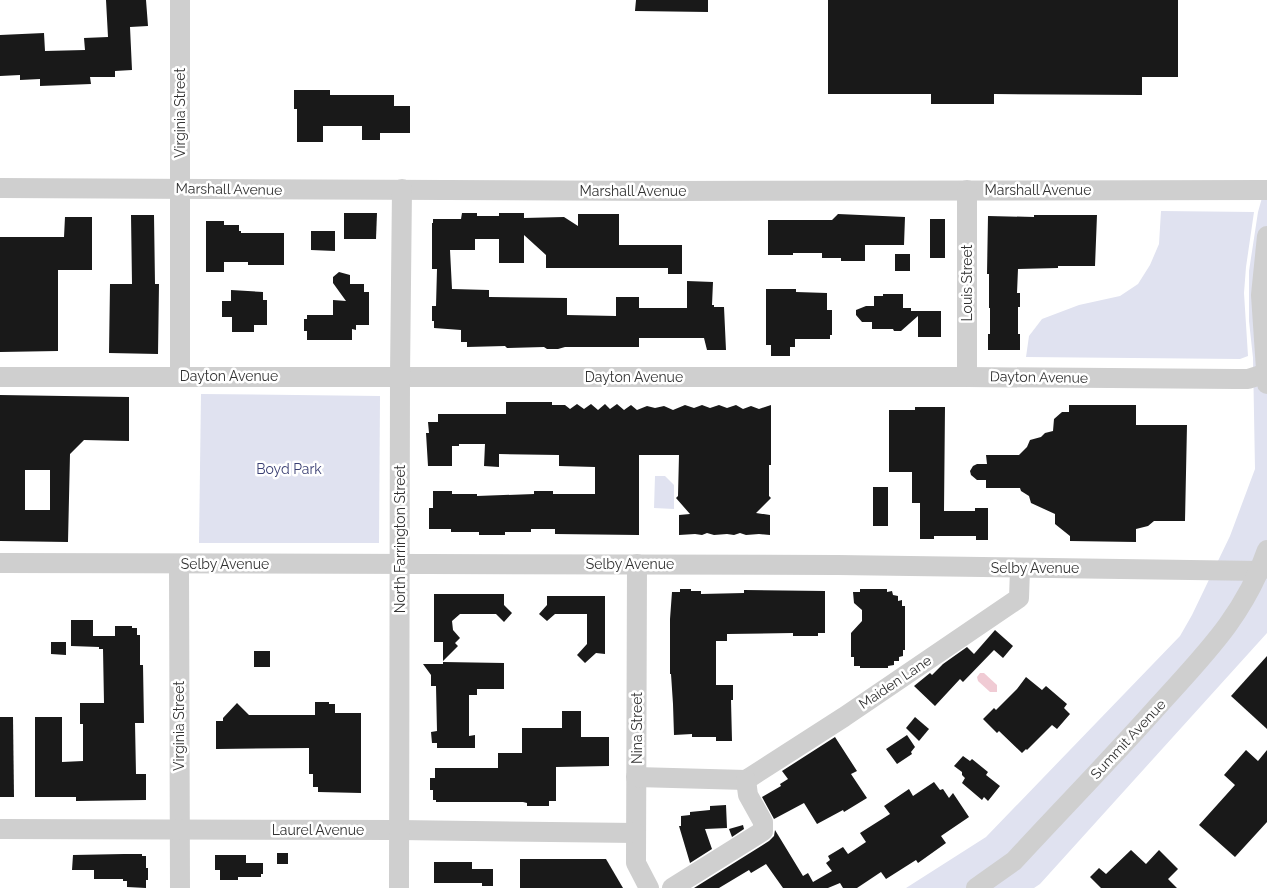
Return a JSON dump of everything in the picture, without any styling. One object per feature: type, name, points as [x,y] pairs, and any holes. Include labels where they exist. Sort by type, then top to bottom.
[{"type":"street","name":"Virginia Street","points":[[180,0],[180,376]]},
{"type":"street","name":"Marshall Avenue","points":[[0,188],[669,191],[1267,190]]},
{"type":"street","name":"North Farrington Street","points":[[399,888],[402,189]]},
{"type":"street","name":"Louis Street","points":[[967,377],[968,190]]},
{"type":"street","points":[[1267,236],[1261,295],[1267,377]]},
{"type":"street","name":"Dayton Avenue","points":[[0,377],[967,377],[1236,380],[1267,377]]},
{"type":"street","name":"Summit Avenue","points":[[976,888],[1014,861],[1210,650],[1238,611],[1260,571],[1267,550]]},
{"type":"street","name":"Selby Avenue","points":[[0,563],[829,564],[1260,571]]},
{"type":"street","name":"Virginia Street","points":[[179,564],[180,888]]},
{"type":"street","name":"Nina Street","points":[[637,564],[636,864],[649,888]]},
{"type":"street","name":"Maiden Lane","points":[[746,780],[844,717],[1008,606],[1018,598],[1020,568]]},
{"type":"street","points":[[636,777],[746,780],[748,795],[763,822],[763,830],[672,888]]},
{"type":"street","name":"Laurel Avenue","points":[[0,829],[399,830],[636,833]]},
{"type":"green space","points":[[1267,180],[1267,633],[1040,884],[1034,888],[906,888],[986,837],[1180,636],[1192,615],[1230,536],[1255,469],[1253,358],[1249,321],[1249,271],[1258,212]]},
{"type":"green space","points":[[1161,211],[1254,212],[1244,293],[1248,356],[1240,359],[1026,357],[1029,336],[1042,319],[1079,305],[1120,296],[1138,284],[1150,265],[1159,244]]},
{"type":"green space","name":"Boyd Park","points":[[201,394],[380,396],[379,543],[199,543]]},
{"type":"green space","points":[[655,476],[665,476],[674,485],[674,509],[654,508]]},
{"type":"shaded area","points":[[980,673],[984,673],[997,685],[997,692],[990,692],[978,681],[977,677]]},
{"type":"building","points":[[106,0],[146,0],[148,26],[130,27],[132,70],[115,71],[115,77],[90,77],[91,84],[40,86],[40,79],[20,80],[20,75],[0,76],[0,35],[44,33],[45,51],[85,50],[84,38],[108,37]]},
{"type":"building","points":[[636,0],[708,0],[708,12],[635,11]]},
{"type":"building","points":[[828,0],[1178,0],[1178,77],[1142,77],[1142,95],[994,94],[994,104],[931,104],[931,94],[828,94]]},
{"type":"building","points":[[294,90],[330,90],[330,95],[394,95],[394,106],[410,106],[410,133],[380,133],[380,140],[362,140],[362,126],[323,126],[323,142],[297,142],[297,109],[294,109]]},
{"type":"building","points":[[344,213],[377,213],[376,239],[344,239]]},
{"type":"building","points":[[462,213],[477,213],[477,216],[499,216],[499,213],[524,213],[524,218],[564,217],[578,226],[578,214],[619,214],[619,245],[682,245],[682,274],[668,274],[668,268],[546,268],[546,255],[524,235],[524,263],[499,263],[499,239],[475,239],[475,250],[450,250],[452,289],[489,290],[489,297],[567,298],[567,315],[616,316],[616,297],[639,297],[639,308],[687,308],[687,281],[713,282],[712,305],[714,307],[724,307],[726,350],[707,350],[704,338],[639,338],[639,347],[565,347],[547,349],[544,347],[507,348],[505,346],[467,347],[467,342],[461,342],[461,330],[434,328],[434,321],[432,321],[432,306],[436,306],[437,269],[432,269],[433,219],[461,219]]},
{"type":"building","points":[[838,214],[905,217],[904,245],[865,245],[865,261],[841,261],[841,258],[822,258],[822,253],[768,255],[768,220],[832,220]]},
{"type":"building","points":[[131,215],[154,215],[155,284],[159,284],[158,354],[109,353],[110,284],[132,284]]},
{"type":"building","points":[[1034,215],[1097,215],[1095,266],[1018,269],[1017,293],[1020,293],[1020,307],[1018,307],[1018,334],[1020,334],[1020,350],[988,350],[990,308],[989,274],[987,274],[988,216],[1034,217]]},
{"type":"building","points":[[65,217],[92,217],[92,270],[58,270],[58,351],[0,352],[0,237],[64,237]]},
{"type":"building","points":[[930,219],[945,219],[945,258],[930,258]]},
{"type":"building","points":[[206,221],[224,221],[224,225],[239,225],[241,233],[284,233],[284,265],[248,265],[248,262],[224,262],[224,272],[206,272]]},
{"type":"building","points":[[311,231],[335,231],[335,251],[311,250]]},
{"type":"building","points":[[895,254],[910,254],[910,271],[895,271]]},
{"type":"building","points":[[339,272],[350,275],[350,284],[364,284],[364,292],[369,292],[369,325],[356,325],[356,330],[352,329],[352,340],[307,340],[307,331],[304,331],[304,319],[307,319],[307,315],[333,315],[333,300],[346,301],[333,283],[333,277]]},
{"type":"building","points":[[766,289],[796,289],[796,292],[827,293],[827,310],[832,310],[832,335],[830,335],[830,339],[795,339],[795,347],[790,347],[790,356],[771,356],[771,345],[766,345]]},
{"type":"building","points":[[231,290],[263,292],[263,300],[267,300],[267,325],[254,325],[254,332],[232,332],[232,317],[222,317],[222,301],[231,301]]},
{"type":"building","points":[[883,294],[903,294],[903,308],[911,308],[911,311],[941,311],[941,337],[918,337],[918,316],[901,331],[872,329],[872,322],[862,322],[856,315],[856,310],[866,306],[874,306],[874,296],[883,296]]},
{"type":"building","points":[[0,395],[129,397],[129,441],[84,440],[70,454],[68,542],[0,541]],"holes":[[[25,470],[50,470],[50,510],[25,510]]]},
{"type":"building","points":[[506,402],[552,402],[552,405],[565,405],[570,409],[577,404],[584,409],[591,404],[598,410],[605,404],[610,409],[617,404],[624,410],[631,405],[637,410],[647,406],[655,408],[664,406],[673,410],[685,405],[694,408],[702,405],[710,408],[719,405],[727,408],[736,405],[743,409],[751,406],[759,409],[771,405],[769,496],[771,498],[756,513],[770,515],[770,535],[746,535],[740,533],[734,535],[714,535],[707,533],[702,535],[679,535],[679,515],[690,514],[676,498],[678,496],[679,455],[639,455],[639,535],[555,534],[555,529],[531,529],[531,532],[505,532],[505,535],[479,535],[479,532],[451,532],[451,529],[429,529],[429,508],[433,508],[433,491],[452,491],[452,494],[477,494],[477,496],[534,494],[534,491],[553,491],[553,494],[595,494],[595,467],[559,466],[559,455],[499,454],[499,467],[484,466],[485,444],[459,444],[459,446],[452,446],[452,466],[428,466],[426,433],[429,433],[428,422],[438,422],[438,414],[506,414]]},
{"type":"building","points":[[1069,405],[1136,405],[1136,425],[1187,425],[1185,521],[1154,521],[1148,526],[1136,529],[1136,542],[1070,541],[1070,536],[1055,524],[1055,514],[1031,503],[1029,496],[1021,491],[1020,488],[986,488],[986,480],[977,480],[971,475],[970,471],[973,466],[987,464],[986,455],[1019,455],[1027,447],[1030,440],[1053,431],[1054,419],[1062,412],[1069,412]]},
{"type":"building","points":[[915,407],[945,407],[944,511],[975,511],[975,508],[988,508],[988,540],[976,540],[976,536],[934,536],[934,539],[920,539],[920,503],[912,503],[912,472],[889,472],[889,410],[915,410]]},
{"type":"building","points":[[873,487],[888,487],[888,526],[873,526]]},
{"type":"building","points":[[680,589],[701,591],[701,594],[744,593],[744,590],[825,591],[825,633],[818,633],[818,636],[793,636],[793,633],[727,634],[727,641],[716,641],[716,685],[733,685],[733,700],[731,700],[732,741],[716,741],[716,737],[692,737],[692,734],[674,735],[670,674],[670,619],[672,592],[680,592]]},
{"type":"building","points":[[860,589],[887,589],[887,592],[892,591],[893,595],[898,596],[898,601],[902,600],[902,606],[905,606],[905,650],[903,650],[903,656],[899,657],[899,661],[894,661],[894,665],[888,666],[888,668],[860,668],[860,666],[854,666],[854,657],[851,657],[851,633],[862,621],[862,610],[854,603],[853,592],[860,592]]},
{"type":"building","points":[[434,594],[504,594],[504,605],[512,613],[504,622],[496,614],[460,614],[452,621],[453,630],[460,638],[455,643],[458,646],[443,661],[443,642],[434,642]]},
{"type":"building","points":[[547,596],[605,596],[605,654],[596,653],[585,663],[577,655],[587,644],[587,614],[555,614],[547,621],[539,614],[547,605]]},
{"type":"building","points":[[71,620],[93,620],[93,636],[115,636],[115,626],[132,626],[132,628],[137,628],[137,635],[140,635],[140,665],[143,665],[144,723],[135,723],[136,774],[146,774],[146,800],[76,801],[76,797],[35,797],[35,717],[62,717],[62,762],[83,761],[83,724],[80,724],[80,703],[104,703],[103,649],[99,649],[99,647],[71,646]]},
{"type":"building","points":[[995,630],[1013,646],[1003,658],[994,650],[963,682],[960,679],[935,706],[914,686],[930,673],[932,675],[943,664],[967,647],[974,654]]},
{"type":"building","points":[[51,642],[66,642],[66,655],[51,654]]},
{"type":"building","points":[[254,651],[270,651],[270,667],[254,667]]},
{"type":"building","points":[[1267,656],[1267,729],[1231,696]]},
{"type":"building","points":[[443,662],[504,663],[504,689],[477,689],[477,695],[469,695],[469,736],[475,735],[475,748],[437,748],[437,743],[432,743],[431,732],[437,731],[436,686],[431,686],[431,675],[423,664],[443,664]]},
{"type":"building","points":[[1026,677],[1042,690],[1046,686],[1067,704],[1064,708],[1070,714],[1057,729],[1052,725],[1022,753],[983,719],[994,708],[996,710]]},
{"type":"building","points":[[315,702],[335,704],[335,713],[361,713],[361,793],[318,792],[318,787],[313,787],[313,774],[309,774],[309,748],[216,749],[216,721],[223,721],[223,718],[237,703],[249,715],[315,715]]},
{"type":"building","points":[[562,711],[581,711],[581,737],[609,737],[609,766],[556,767],[556,801],[549,801],[549,806],[527,806],[527,803],[523,802],[436,802],[436,800],[433,800],[433,790],[430,790],[430,778],[435,778],[435,768],[498,768],[498,753],[522,753],[522,728],[562,728]]},
{"type":"building","points":[[0,717],[13,717],[14,797],[0,797]]},
{"type":"building","points":[[915,717],[929,729],[919,741],[906,728]]},
{"type":"building","points":[[907,735],[915,747],[911,752],[912,754],[897,764],[886,749]]},
{"type":"building","points":[[835,737],[857,771],[851,774],[867,798],[844,812],[843,810],[817,824],[804,803],[774,819],[762,797],[781,786],[780,784],[788,779],[782,771]]},
{"type":"building","points":[[1246,750],[1258,761],[1267,750],[1267,822],[1235,857],[1199,825],[1235,785],[1224,775]]},
{"type":"building","points":[[963,756],[970,761],[972,759],[988,772],[986,775],[1000,786],[988,801],[984,797],[982,800],[962,783],[965,778],[962,772],[954,766]]},
{"type":"building","points":[[934,782],[940,790],[943,789],[949,798],[953,793],[969,817],[941,836],[946,843],[918,863],[916,860],[886,879],[881,872],[857,888],[843,888],[840,883],[828,888],[783,888],[766,864],[751,873],[749,870],[719,888],[694,888],[769,841],[774,836],[775,830],[803,876],[808,873],[813,882],[832,871],[826,863],[830,860],[828,856],[843,847],[848,854],[866,842],[860,833],[890,814],[884,806],[909,789],[913,796]]},
{"type":"building","points":[[726,805],[727,828],[705,829],[712,849],[690,863],[679,826],[681,826],[681,816],[690,815],[690,812],[710,810],[710,806]]},
{"type":"building","points":[[743,825],[744,829],[732,837],[729,829]]},
{"type":"building","points":[[1131,850],[1146,864],[1159,850],[1178,869],[1168,879],[1177,888],[1101,888],[1090,877],[1099,868],[1106,874]]},
{"type":"building","points":[[277,853],[288,853],[288,864],[277,864]]},
{"type":"building","points":[[142,854],[142,856],[146,856],[146,868],[148,868],[146,888],[127,887],[127,881],[123,881],[123,879],[94,879],[94,870],[72,870],[73,855]]},
{"type":"building","points":[[215,855],[246,855],[246,863],[263,863],[263,874],[261,874],[261,877],[238,877],[238,880],[220,880],[220,870],[215,870]]},
{"type":"building","points":[[520,859],[606,859],[623,888],[520,888]]},
{"type":"building","points":[[434,862],[472,862],[472,869],[493,869],[493,886],[482,886],[482,883],[434,883]]}]
